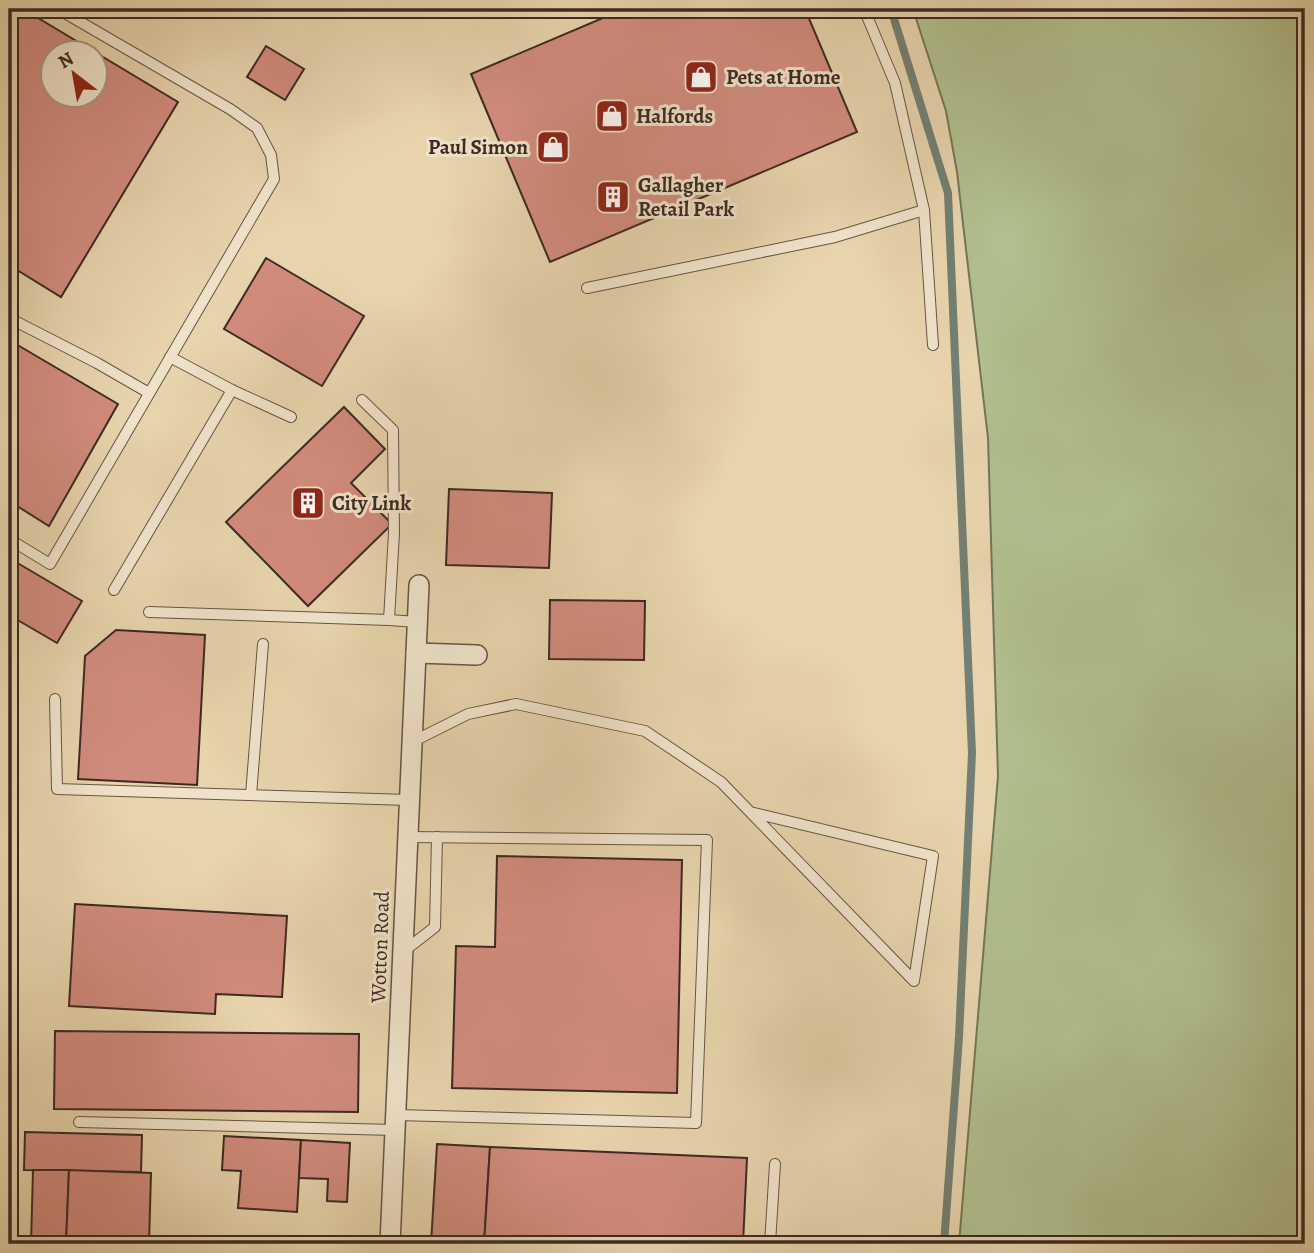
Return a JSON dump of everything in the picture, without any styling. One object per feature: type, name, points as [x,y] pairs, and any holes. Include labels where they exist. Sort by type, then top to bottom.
[{"type":"street","name":"Wotton Road","points":[[390,1244],[419,584]]},
{"type":"street","points":[[416,653],[477,655]]},
{"type":"lane","points":[[9,539],[50,564],[274,179],[271,155],[257,128],[58,9]]},
{"type":"lane","points":[[864,9],[895,83],[924,210],[933,345]]},
{"type":"lane","points":[[587,288],[835,237],[924,210]]},
{"type":"lane","points":[[9,318],[149,393]]},
{"type":"lane","points":[[170,357],[291,417]]},
{"type":"lane","points":[[114,590],[232,390]]},
{"type":"lane","points":[[362,400],[393,430],[394,533],[388,620]]},
{"type":"lane","points":[[149,611],[417,622]]},
{"type":"lane","points":[[251,795],[263,644]]},
{"type":"lane","points":[[55,699],[57,789],[409,800]]},
{"type":"lane","points":[[412,742],[468,713],[516,704],[645,732],[721,782],[750,812],[875,941],[914,981],[933,856],[750,812]]},
{"type":"lane","points":[[79,1122],[696,1123],[707,840],[408,837]]},
{"type":"lane","points":[[403,952],[435,927],[437,837]]},
{"type":"lane","points":[[769,1244],[775,1164]]},
{"type":"green space","points":[[913,9],[1305,9],[1305,1244],[959,1244],[998,776],[988,438],[957,172],[946,111]]},
{"type":"building","points":[[9,9],[23,9],[71,38],[38,38],[38,108],[108,108],[108,60],[178,102],[61,297],[9,265]]},
{"type":"building","name":"Gallagher Retail Park","points":[[624,9],[805,9],[857,132],[550,262],[471,74]]},
{"type":"building","points":[[266,46],[304,69],[285,100],[247,77]]},
{"type":"building","points":[[266,258],[364,316],[322,386],[224,329]]},
{"type":"building","points":[[9,340],[118,404],[49,526],[9,501]]},
{"type":"building","name":"City Link","points":[[344,407],[385,449],[351,483],[392,524],[308,606],[226,522]]},
{"type":"building","points":[[449,489],[552,493],[549,568],[446,565]]},
{"type":"building","points":[[9,558],[82,601],[57,643],[9,615]]},
{"type":"building","points":[[550,600],[645,601],[644,660],[549,659]]},
{"type":"building","points":[[116,630],[205,635],[197,785],[78,779],[85,656]]},
{"type":"building","points":[[497,856],[682,860],[677,1093],[452,1088],[456,946],[495,947]]},
{"type":"building","points":[[75,904],[287,916],[282,997],[216,994],[215,1014],[69,1006]]},
{"type":"building","points":[[55,1031],[359,1034],[358,1112],[54,1109]]},
{"type":"building","points":[[25,1132],[142,1135],[141,1172],[24,1170]]},
{"type":"building","points":[[224,1136],[301,1140],[297,1212],[238,1208],[241,1171],[222,1170]]},
{"type":"building","points":[[301,1140],[350,1143],[347,1202],[327,1201],[328,1179],[299,1178]]},
{"type":"building","points":[[437,1144],[490,1147],[484,1244],[431,1244]]},
{"type":"building","points":[[490,1147],[747,1158],[743,1244],[484,1244]]},
{"type":"building","points":[[33,1170],[69,1170],[66,1244],[31,1244]]},
{"type":"building","points":[[69,1170],[151,1173],[149,1244],[66,1244]]},
{"type":"waterway","points":[[891,9],[948,193],[972,753],[959,1037],[944,1244]]},
{"type":"place","name":"Pets at Home","points":[[701,77]]},
{"type":"place","name":"Halfords","points":[[612,116]]},
{"type":"place","name":"Paul Simon","points":[[553,147]]},
{"type":"place","name":"Gallagher Retail Park","points":[[613,197]]},
{"type":"place","name":"City Link","points":[[308,503]]}]
